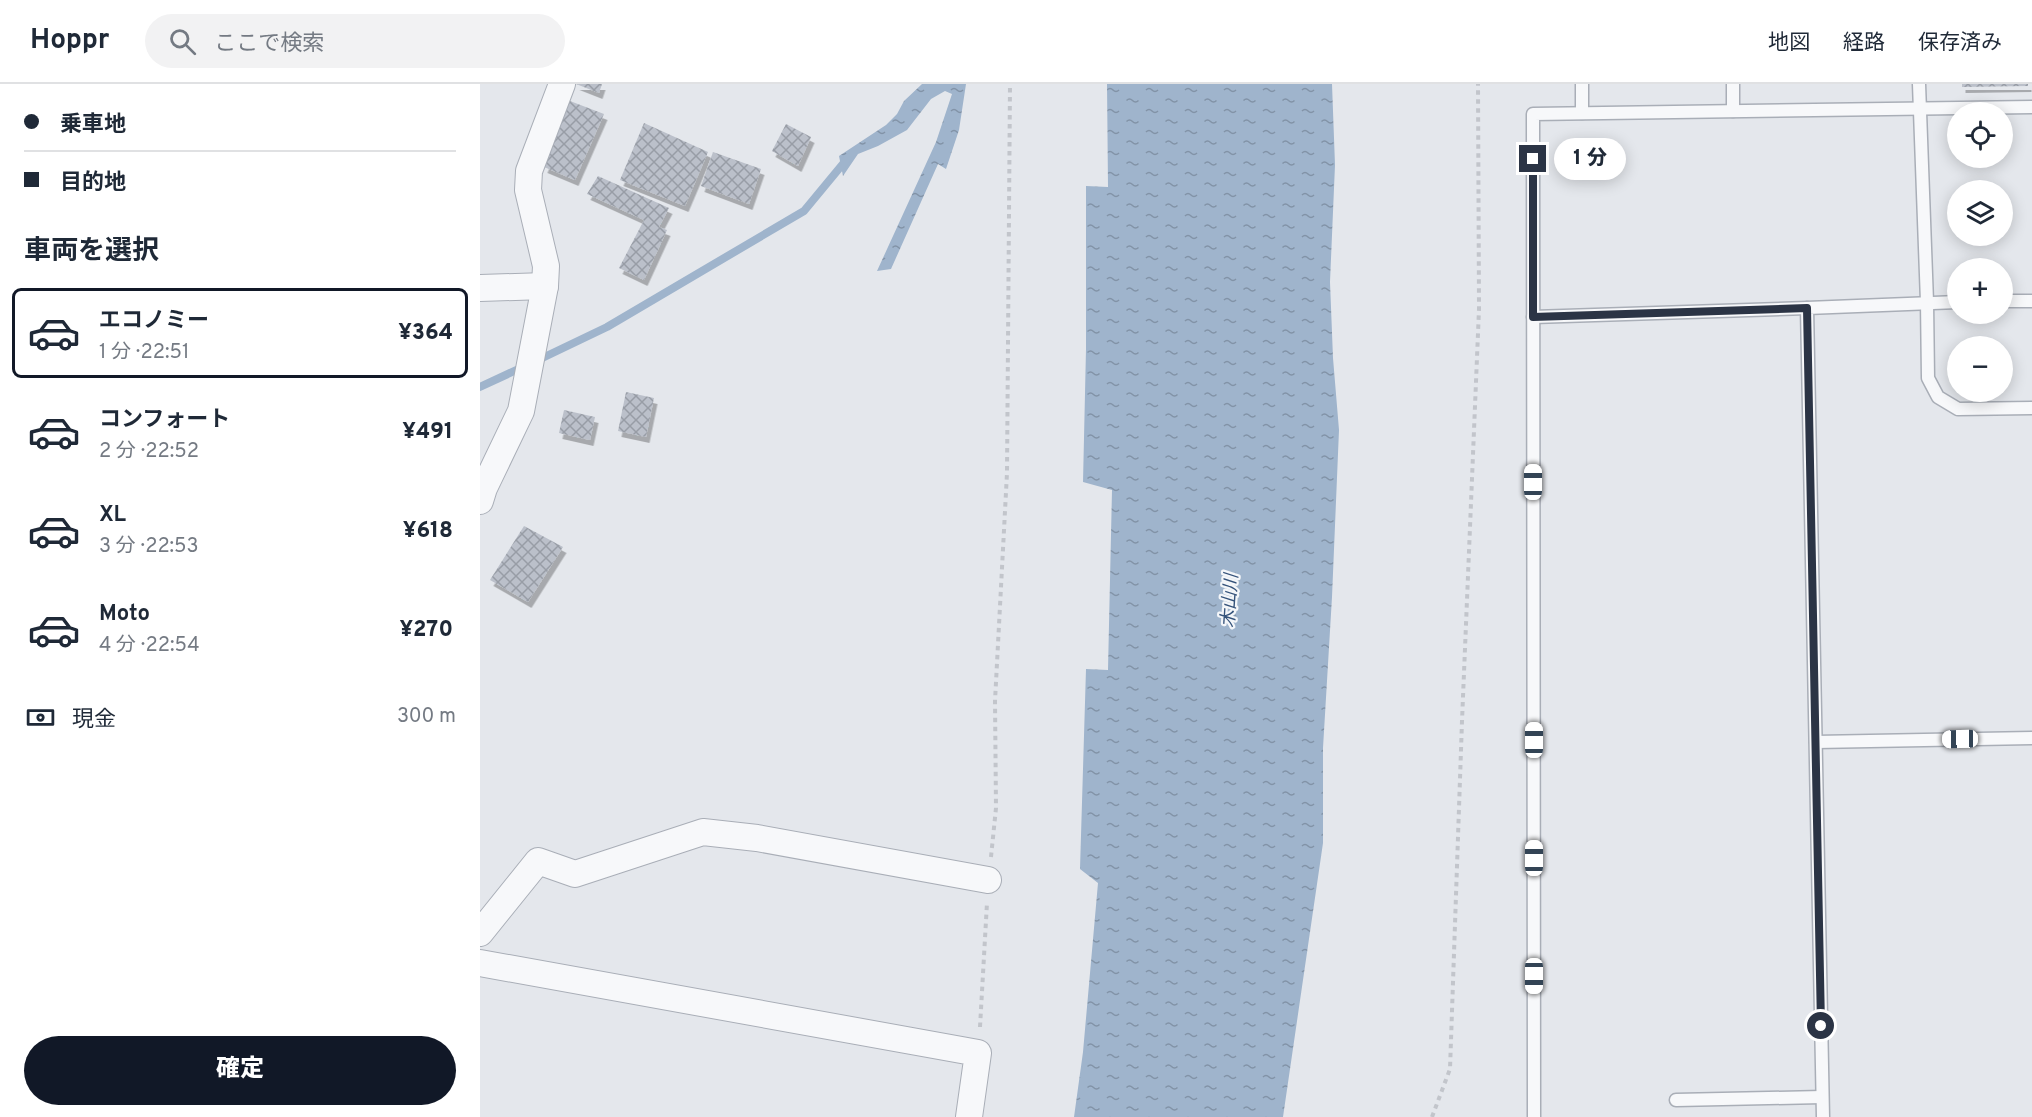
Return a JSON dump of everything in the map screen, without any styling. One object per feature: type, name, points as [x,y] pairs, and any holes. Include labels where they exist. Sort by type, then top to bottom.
[{"type":"street","points":[[480,501],[521,411],[535,341],[545,286],[546,266],[528,190],[529,171],[562,84]]},
{"type":"street","points":[[480,288],[545,286]]},
{"type":"street","points":[[480,933],[538,861],[575,874],[703,832],[769,840],[988,880]]},
{"type":"street","points":[[480,963],[978,1053],[969,1117]]},
{"type":"lane","points":[[1582,84],[1582,113]]},
{"type":"lane","points":[[1733,84],[1733,111]]},
{"type":"lane","points":[[1919,84],[1928,378],[1938,397],[1958,409],[2032,408]]},
{"type":"lane","points":[[1534,1117],[1533,114],[2032,107]]},
{"type":"lane","points":[[1533,317],[1947,302]]},
{"type":"lane","points":[[2013,302],[2032,302]]},
{"type":"lane","points":[[1807,308],[1823,1117]]},
{"type":"lane","points":[[1816,742],[2032,738]]},
{"type":"lane","points":[[1676,1100],[1822,1097]]},
{"type":"path","points":[[978,1053],[988,880],[996,808],[995,701],[1007,473],[1010,84]]},
{"type":"path","points":[[1432,1117],[1450,1069],[1461,732],[1479,309],[1478,84]]},
{"type":"water","points":[[922,84],[966,84],[959,130],[946,169],[938,164],[891,269],[877,271],[936,142],[952,94],[945,91],[931,99],[907,130],[858,154],[843,176],[839,156],[886,125],[897,114],[904,101]]},
{"type":"water","name":"木山川","points":[[1107,84],[1332,84],[1335,165],[1330,282],[1339,430],[1323,748],[1323,843],[1283,1117],[1074,1117],[1083,1052],[1098,883],[1080,869],[1086,669],[1108,670],[1112,490],[1083,482],[1086,186],[1108,187]]},
{"type":"building","points":[[576,84],[602,84],[599,93]]},
{"type":"building","points":[[1962,84],[2028,84],[2028,86],[1962,87]]},
{"type":"building","points":[[570,101],[604,114],[575,180],[544,167]]},
{"type":"building","points":[[644,123],[708,152],[685,206],[620,180]]},
{"type":"building","points":[[786,124],[811,137],[798,166],[772,151]]},
{"type":"building","points":[[713,152],[761,169],[749,204],[701,186]]},
{"type":"building","points":[[598,176],[669,208],[659,227],[667,230],[644,280],[619,268],[644,220],[587,194]]},
{"type":"building","points":[[626,392],[654,398],[646,437],[618,431]]},
{"type":"building","points":[[564,410],[595,417],[590,440],[559,433]]},
{"type":"building","points":[[524,526],[563,547],[528,602],[490,580]]},
{"type":"waterway","points":[[536,361],[607,327],[804,211],[847,159]]},
{"type":"waterway","points":[[480,387],[525,366]]},
{"type":"route","points":[[1533,159],[1533,317],[1807,308],[1821,1026]]}]
